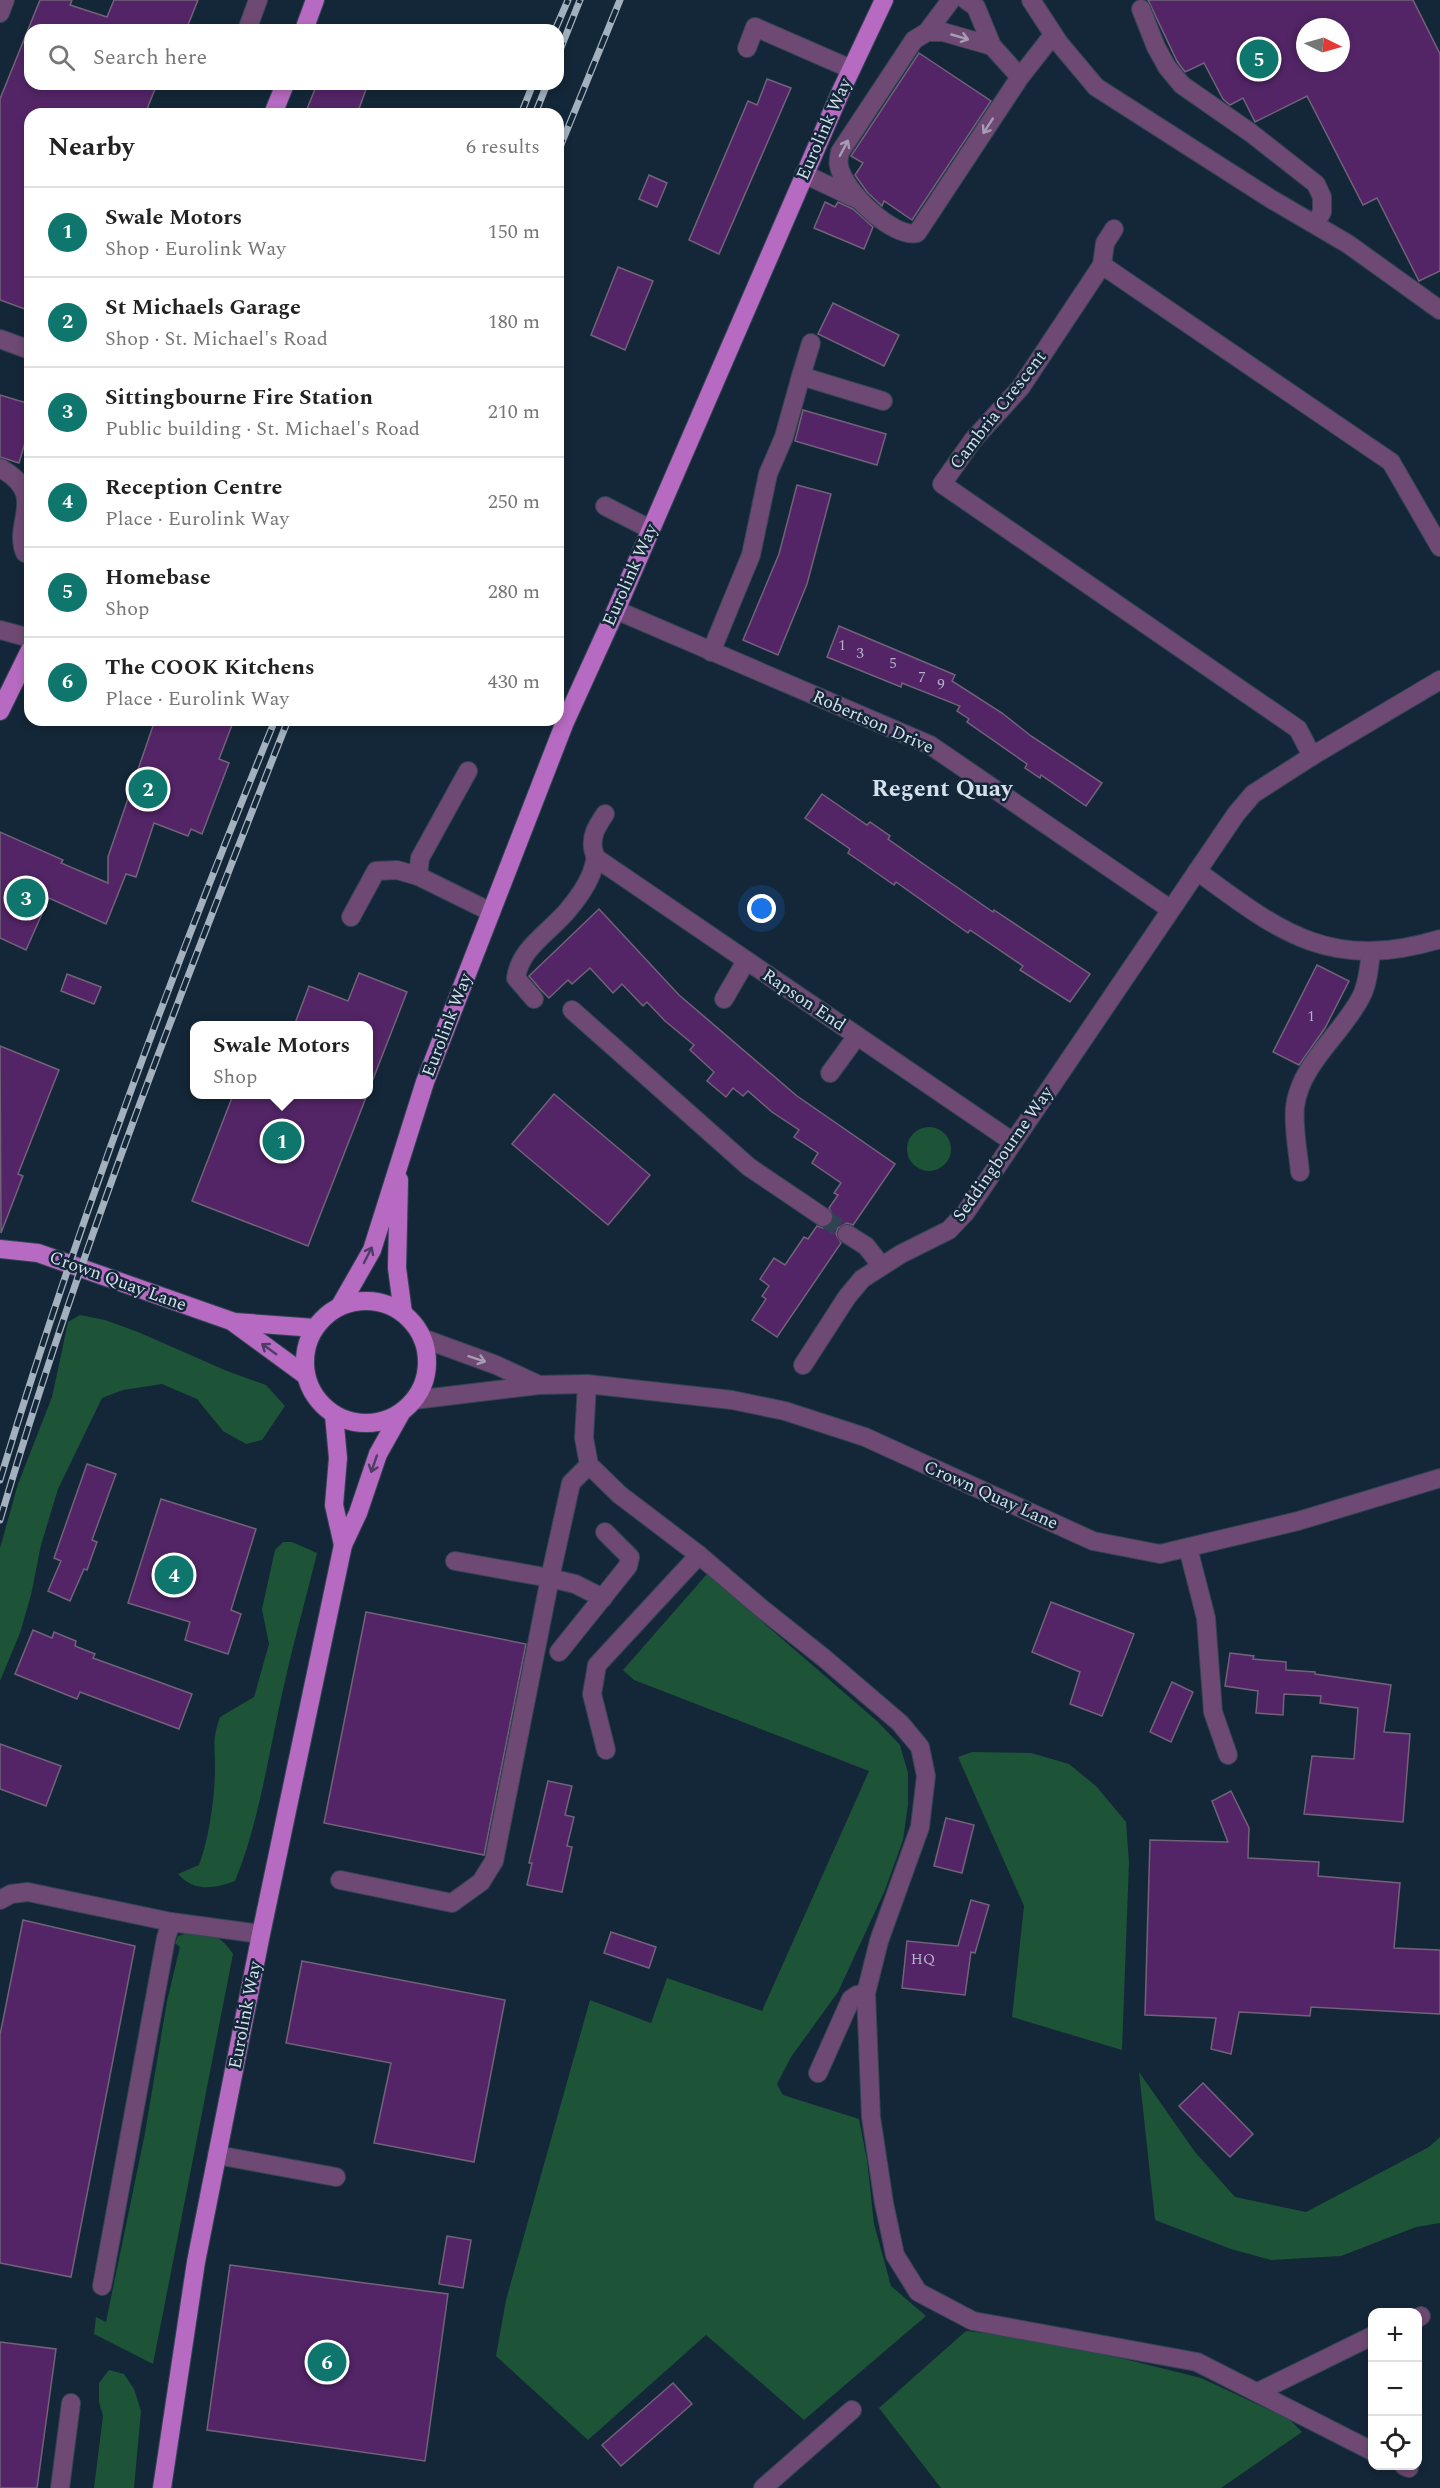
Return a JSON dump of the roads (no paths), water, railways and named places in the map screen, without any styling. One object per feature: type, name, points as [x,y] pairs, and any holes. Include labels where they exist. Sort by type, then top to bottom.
[{"type":"main road","points":[[306,24],[315,0]]},
{"type":"main road","name":"Eurolink Way","points":[[564,725],[804,174],[884,0]]},
{"type":"main road","points":[[275,108],[282,90]]},
{"type":"main road","points":[[0,711],[24,662]]},
{"type":"main road","name":"Eurolink Way","points":[[340,1306],[372,1250],[425,1082],[563,726]]},
{"type":"main road","name":"Eurolink Way","points":[[400,1159],[398,1268],[403,1313]]},
{"type":"main road","name":"Crown Quay Lane","points":[[0,1249],[38,1253],[234,1322],[315,1328]]},
{"type":"main road","points":[[355,1301],[372,1301],[388,1305],[403,1313],[414,1324],[422,1338],[427,1354],[427,1370],[423,1386],[408,1406],[385,1420],[368,1424],[350,1422],[334,1415],[311,1391],[305,1375],[304,1359],[308,1343],[315,1328],[326,1315],[340,1306],[355,1301]]},
{"type":"main road","name":"Crown Quay Lane","points":[[234,1322],[305,1375]]},
{"type":"main road","name":"Eurolink Way","points":[[162,2488],[194,2274],[261,1934],[343,1545],[358,1513],[378,1454],[408,1406]]},
{"type":"main road","name":"Eurolink Way","points":[[334,1415],[338,1458],[334,1505],[343,1545]]},
{"type":"street","points":[[249,24],[258,0]]},
{"type":"street","points":[[857,199],[839,168],[840,152],[914,40],[927,32],[951,0]]},
{"type":"street","points":[[966,0],[976,7],[993,46],[1020,78]]},
{"type":"street","points":[[1031,0],[1053,35],[1096,87],[1348,244],[1440,310]]},
{"type":"street","points":[[1141,9],[1156,47],[1167,67],[1182,85],[1251,133],[1316,184],[1323,197],[1322,212],[1315,224]]},
{"type":"street","points":[[747,48],[755,27],[851,69]]},
{"type":"street","points":[[927,32],[944,32],[993,46]]},
{"type":"street","points":[[804,174],[857,199],[896,231],[912,235],[917,233],[1020,78],[1053,35]]},
{"type":"street","points":[[1114,229],[1105,243],[1102,265],[1391,462],[1440,547]]},
{"type":"street","name":"Cambria Crescent","points":[[1102,265],[1021,387],[972,440],[942,484],[1298,729],[1312,756]]},
{"type":"street","points":[[0,339],[24,348]]},
{"type":"street","points":[[711,652],[751,555],[768,474],[784,437],[811,343]]},
{"type":"street","points":[[801,376],[883,401]]},
{"type":"street","points":[[0,468],[13,476],[24,494]]},
{"type":"street","points":[[605,506],[650,530]]},
{"type":"street","points":[[24,522],[20,542],[24,551]]},
{"type":"street","name":"Robertson Drive","points":[[615,610],[930,745],[1170,909]]},
{"type":"street","points":[[0,630],[24,636]]},
{"type":"street","points":[[1170,909],[1236,814],[1253,794],[1312,756],[1440,681]]},
{"type":"street","points":[[418,876],[420,858],[468,771]]},
{"type":"street","points":[[534,999],[516,978],[517,968],[527,951],[568,910],[593,872],[596,858],[593,832],[605,814]]},
{"type":"street","name":"Rapson End","points":[[596,858],[1013,1142]]},
{"type":"street","points":[[351,917],[376,871],[398,870],[418,876],[491,912]]},
{"type":"street","points":[[1197,871],[1283,930],[1314,944],[1346,951],[1371,952],[1406,948],[1440,939]]},
{"type":"street","name":"Seddingbourne Way","points":[[802,1365],[847,1297],[862,1279],[881,1265],[948,1230],[966,1212],[1170,909]]},
{"type":"street","points":[[1300,1172],[1295,1106],[1301,1084],[1362,996],[1371,952]]},
{"type":"street","points":[[724,999],[746,961]]},
{"type":"street","points":[[572,1010],[749,1167],[823,1218]]},
{"type":"street","points":[[830,1073],[857,1036]]},
{"type":"street","points":[[847,1234],[866,1246],[881,1265]]},
{"type":"street","name":"Crown Quay Lane","points":[[422,1338],[496,1365],[539,1385]]},
{"type":"street","points":[[587,1384],[584,1438],[589,1465],[620,1495],[699,1555],[885,1710],[920,1747],[926,1776],[920,1827],[879,1941],[866,1993],[871,2117],[884,2203],[895,2255],[918,2292],[973,2321],[1197,2362],[1368,2449]]},
{"type":"street","name":"Crown Quay Lane","points":[[408,1406],[539,1385],[587,1384],[732,1400],[785,1411],[865,1437],[1093,1541],[1160,1554],[1298,1521],[1440,1478]]},
{"type":"street","points":[[340,1880],[452,1903],[481,1882],[494,1861],[571,1483],[589,1465]]},
{"type":"street","points":[[559,1652],[628,1566],[630,1557],[605,1532]]},
{"type":"street","points":[[1188,1548],[1206,1618],[1214,1712],[1228,1755]]},
{"type":"street","points":[[606,1750],[592,1694],[597,1665],[699,1555]]},
{"type":"street","points":[[455,1561],[575,1584],[603,1598]]},
{"type":"street","points":[[0,1900],[11,1894],[28,1892],[171,1922],[261,1934]]},
{"type":"street","points":[[102,2286],[166,1938],[171,1922]]},
{"type":"street","points":[[818,2073],[851,1999],[866,1993]]},
{"type":"street","points":[[217,2155],[336,2177]]},
{"type":"street","points":[[1258,2392],[1368,2338]]},
{"type":"street","points":[[60,2488],[71,2403]]},
{"type":"street","points":[[763,2488],[852,2410]]},
{"type":"tunnel","points":[[823,1217],[847,1234]]},
{"type":"railway","points":[[558,24],[568,0]]},
{"type":"railway","points":[[564,40],[580,0]]},
{"type":"railway","points":[[564,137],[620,0]]},
{"type":"railway","points":[[523,108],[531,90]]},
{"type":"railway","points":[[537,108],[545,90]]},
{"type":"railway","points":[[0,1480],[62,1287],[128,1097],[273,726]]},
{"type":"railway","points":[[0,1520],[31,1418],[99,1217],[172,1017],[286,726]]},
{"type":"place","name":"Homebase","points":[[1259,59]]},
{"type":"place","name":"St Michaels Garage","points":[[148,789]]},
{"type":"place","name":"Sittingbourne Fire Station","points":[[26,898]]},
{"type":"place","name":"Swale Motors","points":[[282,1141]]},
{"type":"place","name":"Reception Centre","points":[[174,1575]]},
{"type":"place","name":"The COOK Kitchens","points":[[327,2362]]},
{"type":"district","name":"Regent Quay","points":[[942,789]]}]
